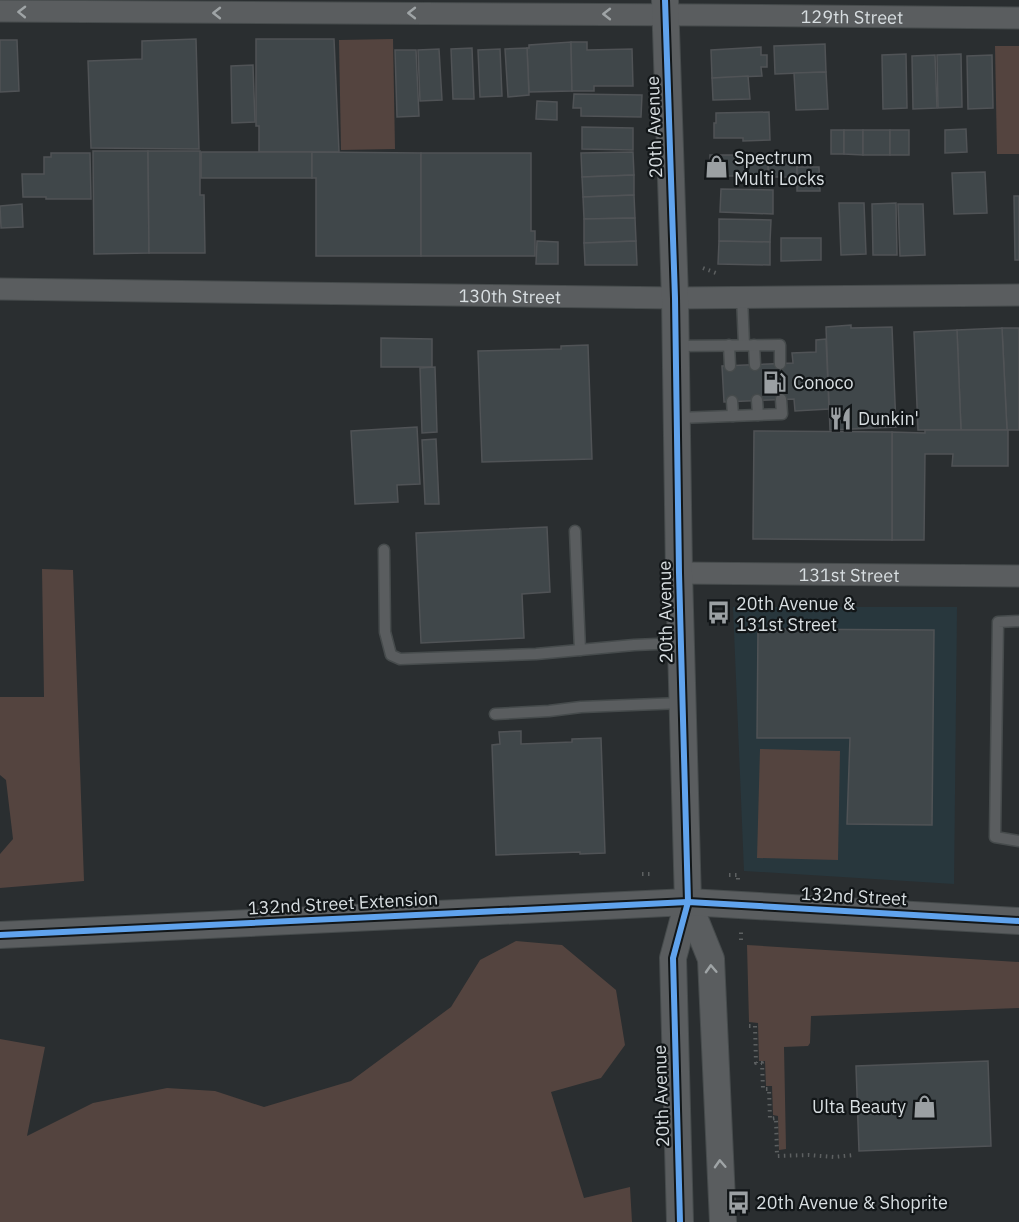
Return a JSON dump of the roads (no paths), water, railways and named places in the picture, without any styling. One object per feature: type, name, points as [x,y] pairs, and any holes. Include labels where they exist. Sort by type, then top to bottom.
[{"type":"street","name":"129th Street","points":[[0,11],[665,7],[1019,18]]},
{"type":"street","name":"20th Avenue","points":[[665,7],[675,298],[679,573],[688,902],[673,958],[680,1222]]},
{"type":"street","name":"130th Street","points":[[0,289],[675,298],[1019,295]]},
{"type":"street","name":"131st Street","points":[[679,573],[1019,576]]},
{"type":"street","name":"20th Avenue","points":[[688,902],[711,959],[723,1222]]},
{"type":"street","name":"132nd Street","points":[[688,902],[1019,921]]},
{"type":"street","name":"132nd Street Extension","points":[[0,934],[688,902]]},
{"type":"lane","points":[[742,297],[749,345],[755,365]]},
{"type":"lane","points":[[729,345],[730,366]]},
{"type":"lane","points":[[676,346],[780,345],[780,364]]},
{"type":"lane","points":[[677,418],[782,414],[782,399]]},
{"type":"lane","points":[[757,400],[758,415]]},
{"type":"lane","points":[[732,401],[733,416]]},
{"type":"lane","points":[[575,531],[580,650]]},
{"type":"lane","points":[[384,550],[385,632],[390,655],[399,659],[536,654],[681,643]]},
{"type":"lane","points":[[1019,621],[998,622],[995,837],[1019,841]]},
{"type":"lane","points":[[495,714],[549,711],[581,706],[682,703]]},
{"type":"place","name":"Spectrum Multi Locks","points":[[716,167]]},
{"type":"place","name":"Conoco","points":[[775,382]]},
{"type":"place","name":"Dunkin'","points":[[840,418]]},
{"type":"place","name":"20th Avenue & 131st Street","points":[[718,613]]},
{"type":"place","name":"Ulta Beauty","points":[[924,1106]]},
{"type":"place","name":"20th Avenue & Shoprite","points":[[738,1202]]}]
